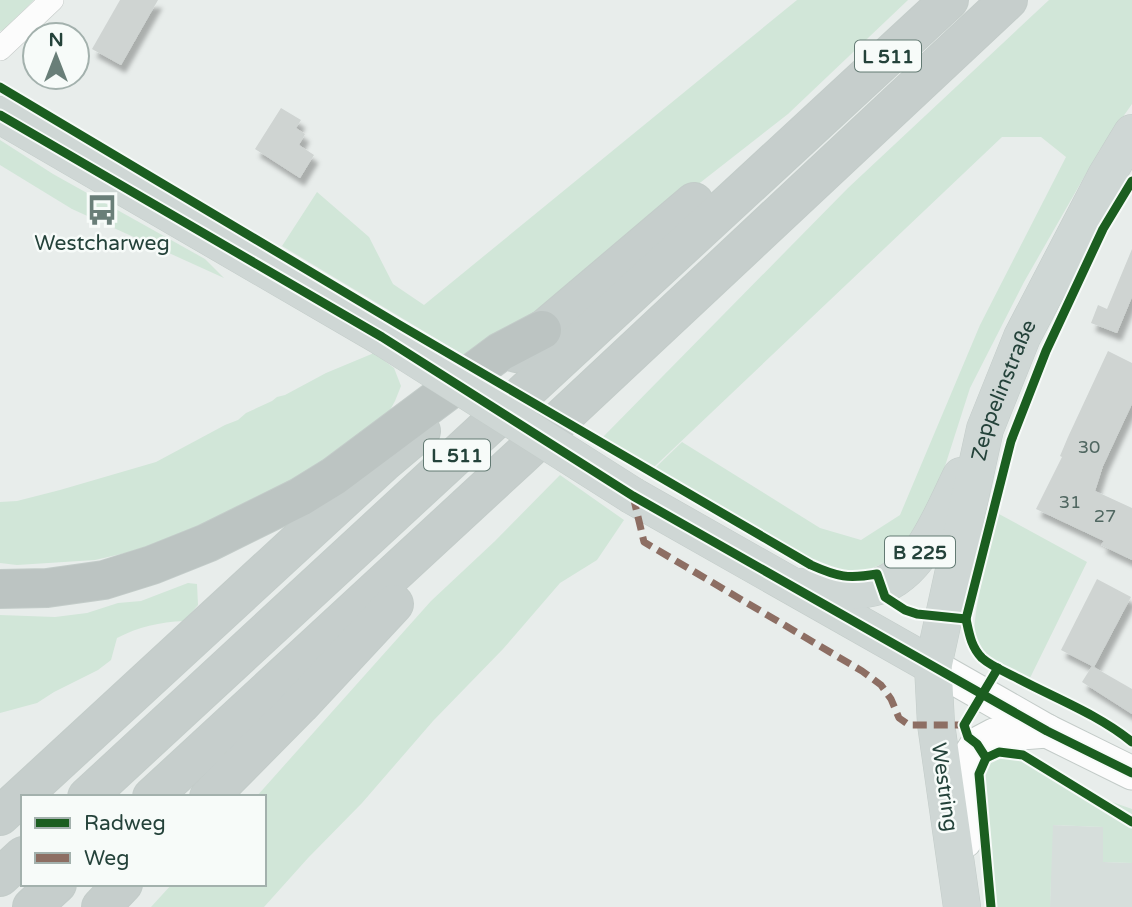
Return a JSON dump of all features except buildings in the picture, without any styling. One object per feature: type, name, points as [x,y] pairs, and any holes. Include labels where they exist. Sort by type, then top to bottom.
[{"type":"highway","name":"L 511","points":[[89,795],[949,0]]},
{"type":"highway","name":"L 511","points":[[154,795],[1008,0]]},
{"type":"highway","points":[[24,795],[383,463],[711,188],[826,113]]},
{"type":"highway","points":[[0,589],[47,588],[104,580],[152,565],[207,543],[300,497],[334,476],[500,352],[542,330]]},
{"type":"highway","points":[[211,795],[300,705],[440,554],[518,458]]},
{"type":"highway","points":[[0,817],[21,798]]},
{"type":"highway","points":[[0,877],[21,858]]},
{"type":"highway","points":[[32,907],[55,886]]},
{"type":"highway","points":[[101,907],[121,886]]},
{"type":"main road","name":"B 225","points":[[0,115],[382,337],[632,496],[933,666]]},
{"type":"main road","name":"Zeppelinstraße","points":[[933,666],[985,429],[1022,337],[1106,176],[1132,133]]},
{"type":"main road","name":"B 225","points":[[794,587],[860,589],[880,586],[911,565],[931,537],[985,429]]},
{"type":"main road","points":[[933,666],[1047,731],[1132,773]]},
{"type":"main road","name":"Westring","points":[[933,666],[936,724],[964,907]]},
{"type":"main road","points":[[964,907],[965,763],[977,744],[994,735],[1047,731]]},
{"type":"street","points":[[0,49],[52,0]]},
{"type":"shaded area","points":[[1052,825],[1103,827],[1103,862],[1132,863],[1132,907],[1050,907]]},
{"type":"green space","points":[[0,0],[34,0],[0,31]]},
{"type":"green space","points":[[797,0],[908,0],[788,114],[531,315],[465,356],[282,246],[317,192],[369,237],[393,284],[424,305]]},
{"type":"green space","points":[[1049,0],[1132,0],[1132,104],[1099,151],[1024,282],[970,388],[938,488],[918,538],[893,560],[864,571],[818,568],[654,469],[682,442],[820,528],[861,540],[900,515],[980,325],[1066,157],[1041,137],[1002,137],[653,468],[601,439],[848,188]]},
{"type":"green space","points":[[0,140],[53,174],[205,259],[224,278],[72,209],[0,165]]},
{"type":"green space","points":[[374,353],[394,368],[401,386],[383,423],[255,503],[134,551],[95,560],[17,565],[0,563],[0,502],[17,501],[60,490],[156,462],[277,397]]},
{"type":"green space","points":[[560,475],[624,520],[597,560],[560,583],[503,649],[433,721],[362,803],[264,907],[151,907],[170,886],[266,886],[266,795],[258,795],[431,601]]},
{"type":"green space","points":[[999,514],[1087,562],[1029,680],[985,655],[976,643],[974,633],[978,600]]},
{"type":"green space","points":[[188,583],[197,584],[198,605],[184,621],[149,626],[117,638],[111,660],[98,670],[37,703],[0,713],[0,615],[55,617],[87,613],[118,603],[141,601]]},
{"type":"green space","points":[[1004,756],[1017,756],[1058,783],[1132,809],[1132,863],[1103,862],[1103,827],[1053,825],[1050,907],[991,907],[986,868],[984,775],[990,761]]},
{"type":"marked path","points":[[633,496],[644,542],[862,671],[881,685],[899,718],[909,725],[964,725]]},
{"type":"cycle path","points":[[0,87],[811,565],[843,576],[877,574],[885,597],[905,610],[917,614],[966,619]]},
{"type":"cycle path","points":[[0,115],[382,337],[633,496],[1047,731],[1132,773]]},
{"type":"cycle path","points":[[1132,181],[1103,229],[1046,351],[1011,441],[966,619],[973,645],[986,661],[1092,715],[1132,742]]},
{"type":"cycle path","points":[[991,907],[979,774],[986,758],[977,744],[968,737],[964,725],[998,668]]},
{"type":"cycle path","points":[[986,758],[999,752],[1023,755],[1132,822]]},
{"type":"place","name":"Westcharweg","points":[[102,210]]}]
